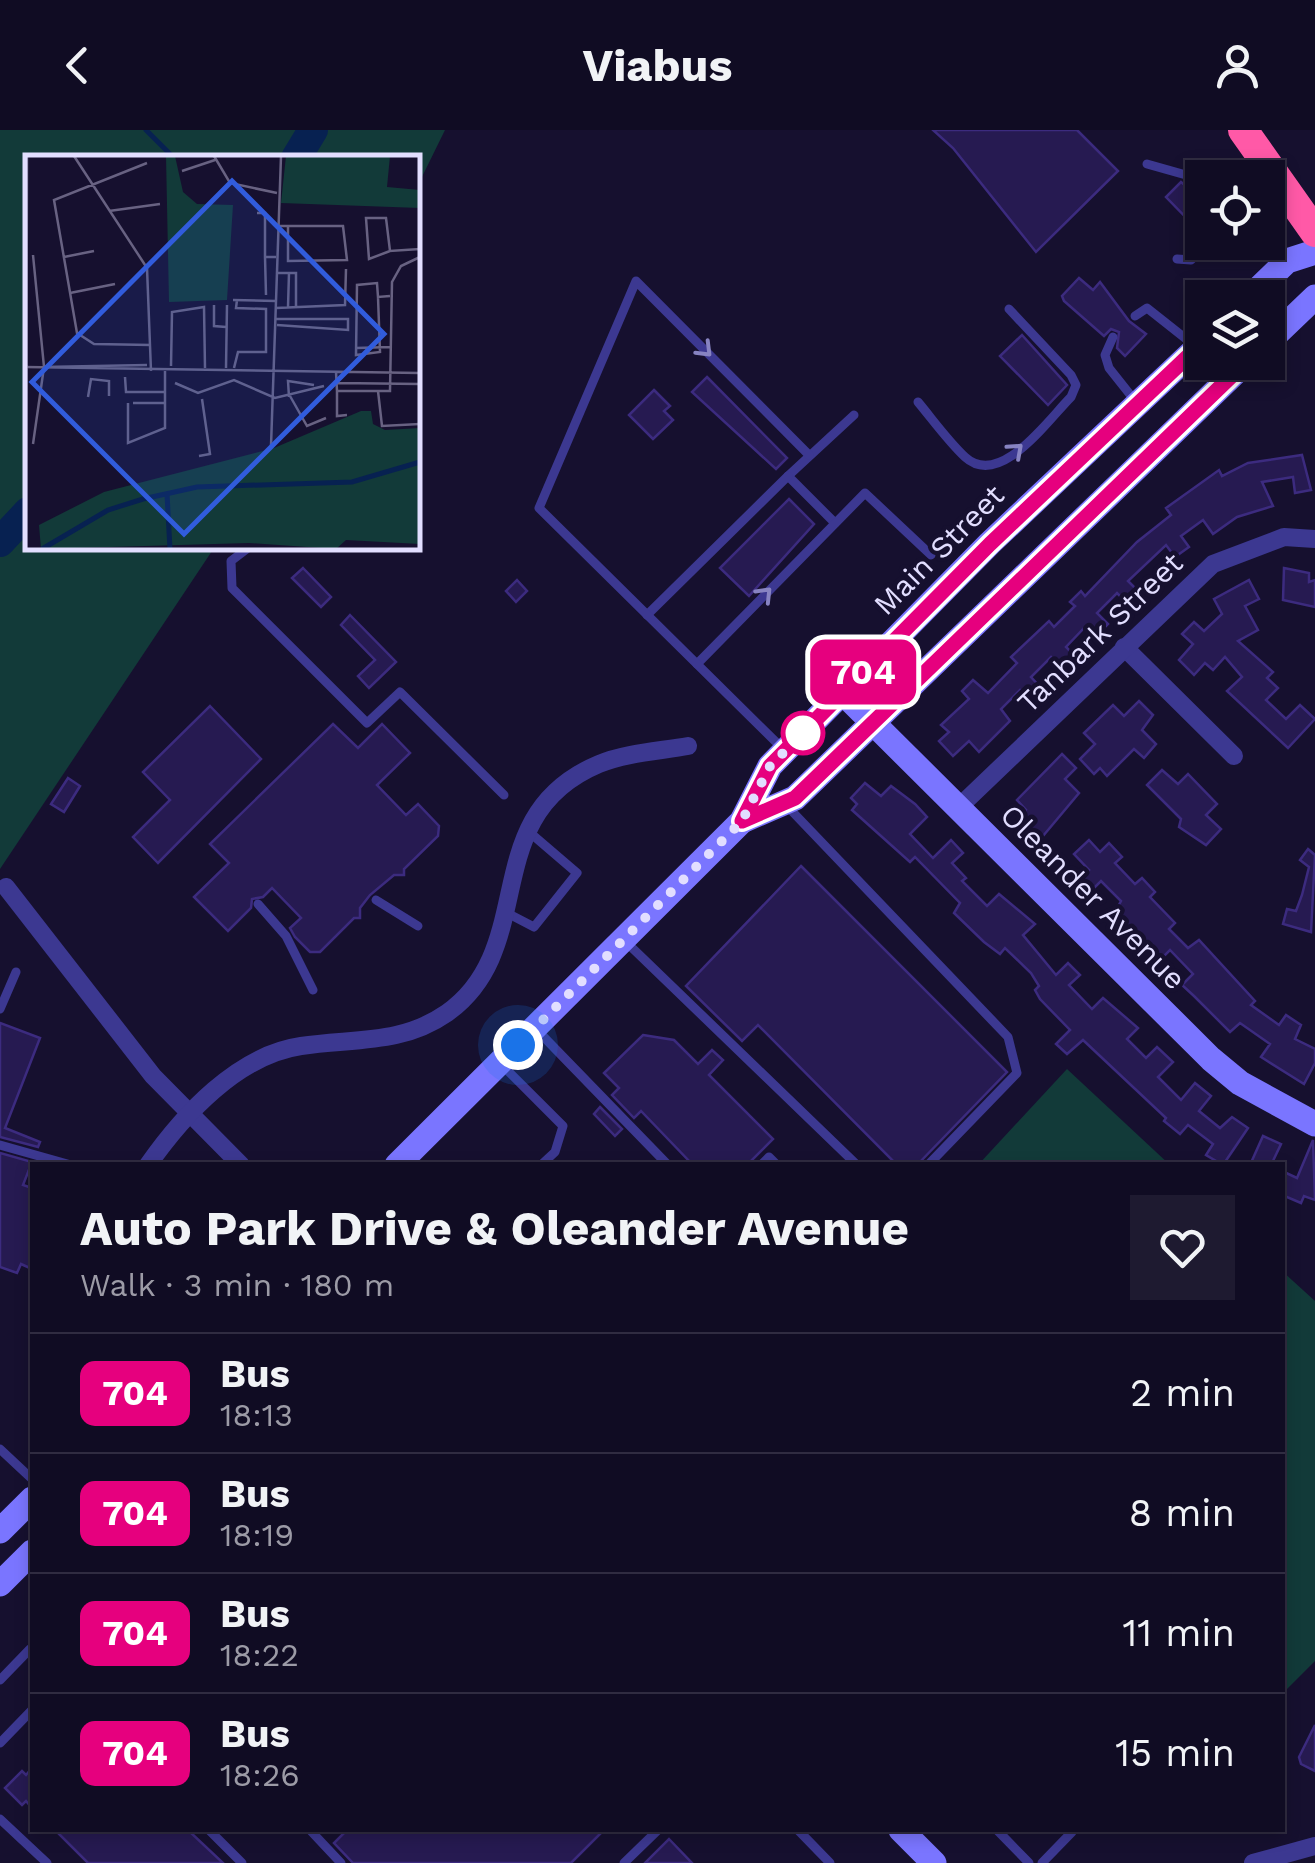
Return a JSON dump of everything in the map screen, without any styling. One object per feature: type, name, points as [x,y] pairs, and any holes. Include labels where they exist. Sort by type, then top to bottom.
[{"type":"highway","points":[[1242,130],[1315,232]]},
{"type":"main road","points":[[1267,280],[1287,261],[1315,252]]},
{"type":"main road","points":[[1285,326],[1315,297]]},
{"type":"main road","name":"Main Street","points":[[400,1162],[742,821],[770,766],[990,544],[1185,359]]},
{"type":"main road","name":"Main Street","points":[[742,821],[795,798],[1227,380]]},
{"type":"main road","points":[[990,544],[1020,578]]},
{"type":"main road","name":"Oleander Avenue","points":[[843,694],[1211,1060],[1240,1083],[1315,1124]]},
{"type":"main road","points":[[0,1531],[30,1501]]},
{"type":"main road","points":[[0,1584],[30,1554]]},
{"type":"main road","points":[[903,1832],[932,1862]]},
{"type":"street","name":"Tanbark Street","points":[[958,808],[1212,564],[1284,537],[1308,538]]},
{"type":"street","points":[[1124,647],[1234,756]]},
{"type":"street","points":[[151,1162],[192,1114],[240,1070],[278,1051],[409,1034],[448,1012],[477,985],[492,959],[507,913],[509,878],[526,829],[570,780],[600,764],[688,746]]},
{"type":"street","points":[[6,888],[153,1076],[239,1162]]},
{"type":"street","points":[[1254,1863],[1315,1846]]},
{"type":"lane","points":[[1147,164],[1185,174]]},
{"type":"lane","points":[[1178,259],[1185,260]]},
{"type":"lane","points":[[785,751],[540,508],[636,281],[808,455]]},
{"type":"lane","points":[[1134,316],[1148,308],[1185,333]]},
{"type":"lane","points":[[918,402],[966,458],[982,467],[1000,465],[1070,397],[1076,384],[1071,375],[1009,309]]},
{"type":"lane","points":[[1113,337],[1105,356],[1109,368],[1138,404]]},
{"type":"lane","points":[[647,614],[854,414]]},
{"type":"lane","points":[[788,476],[836,523]]},
{"type":"lane","points":[[697,664],[866,494],[930,555]]},
{"type":"lane","points":[[245,550],[231,560],[232,588],[367,723],[400,692],[504,794]]},
{"type":"lane","points":[[784,803],[1008,1037],[1016,1073],[931,1162]]},
{"type":"lane","points":[[507,913],[534,927],[577,873],[526,829]]},
{"type":"lane","points":[[376,900],[418,926]]},
{"type":"lane","points":[[258,904],[286,936],[313,990]]},
{"type":"lane","points":[[624,939],[854,1162]]},
{"type":"lane","points":[[0,1009],[16,972]]},
{"type":"lane","points":[[536,1028],[665,1162]]},
{"type":"lane","points":[[500,1063],[563,1126],[555,1152],[544,1162]]},
{"type":"lane","points":[[0,1145],[60,1162]]},
{"type":"lane","points":[[0,1449],[30,1477]]},
{"type":"lane","points":[[0,1680],[30,1649]]},
{"type":"lane","points":[[0,1743],[30,1712]]},
{"type":"lane","points":[[0,1819],[47,1863]]},
{"type":"lane","points":[[211,1832],[242,1863]]},
{"type":"lane","points":[[312,1832],[341,1863]]},
{"type":"lane","points":[[624,1863],[656,1832]]},
{"type":"lane","points":[[800,1832],[830,1863]]},
{"type":"lane","points":[[1003,1832],[1029,1863]]},
{"type":"lane","points":[[1042,1863],[1072,1832]]},
{"type":"green space","points":[[0,130],[445,130],[420,181],[420,155],[25,155],[25,550],[213,550],[0,869]]},
{"type":"green space","points":[[1067,1069],[1167,1162],[981,1162]]},
{"type":"green space","points":[[1285,1274],[1315,1301],[1315,1661],[1285,1691]]},
{"type":"building","points":[[933,130],[1077,130],[1118,171],[1036,252],[953,148]]},
{"type":"building","points":[[1181,182],[1185,185],[1185,217],[1166,197]]},
{"type":"building","points":[[1079,278],[1093,290],[1100,282],[1129,321],[1146,334],[1125,356],[1117,348],[1119,332],[1111,329],[1104,336],[1064,301],[1062,296]]},
{"type":"building","points":[[1022,335],[1067,385],[1048,405],[1000,356]]},
{"type":"building","points":[[707,377],[787,458],[776,469],[692,392]]},
{"type":"building","points":[[654,390],[670,406],[664,411],[673,420],[653,439],[629,415]]},
{"type":"building","points":[[1302,455],[1311,490],[1295,493],[1293,477],[1262,482],[1273,506],[1237,517],[1213,534],[1203,520],[1181,536],[1189,547],[1175,557],[1166,545],[1128,581],[1139,592],[1127,603],[1117,593],[1097,613],[1108,624],[1095,637],[1085,627],[1066,647],[1076,657],[1063,669],[1051,657],[1031,677],[1042,689],[1030,701],[1020,690],[1001,709],[1010,721],[979,752],[969,741],[953,756],[939,741],[949,732],[941,725],[969,699],[962,691],[973,680],[988,693],[1017,663],[1011,657],[1049,621],[1054,627],[1075,606],[1070,602],[1081,591],[1085,596],[1137,542],[1171,515],[1166,508],[1219,470],[1222,476],[1248,463]]},
{"type":"building","points":[[789,499],[814,524],[749,596],[720,568]]},
{"type":"building","points":[[303,568],[331,597],[321,607],[292,578]]},
{"type":"building","points":[[1284,568],[1309,573],[1309,582],[1315,580],[1315,607],[1283,600]]},
{"type":"building","points":[[517,580],[527,591],[516,602],[506,591]]},
{"type":"building","points":[[1249,580],[1259,599],[1245,606],[1258,630],[1238,641],[1273,672],[1267,678],[1278,688],[1266,700],[1286,719],[1300,705],[1315,719],[1288,748],[1227,691],[1242,677],[1225,657],[1213,670],[1205,663],[1194,675],[1179,660],[1193,644],[1182,634],[1194,622],[1204,631],[1222,614],[1214,599]]},
{"type":"building","points":[[350,615],[396,662],[369,688],[358,676],[375,660],[341,625]]},
{"type":"building","points":[[1139,701],[1153,715],[1142,730],[1156,744],[1144,758],[1134,749],[1107,776],[1100,768],[1094,774],[1080,759],[1095,744],[1084,733],[1113,705],[1124,716]]},
{"type":"building","points":[[210,706],[261,759],[158,863],[133,837],[170,800],[143,772]]},
{"type":"building","points":[[333,724],[358,748],[382,724],[410,753],[377,785],[406,815],[418,804],[439,826],[438,836],[404,869],[404,875],[394,875],[370,895],[360,908],[360,918],[354,918],[320,952],[310,952],[295,937],[290,928],[301,918],[272,888],[263,897],[252,899],[251,908],[228,931],[194,897],[229,863],[210,844]]},
{"type":"building","points":[[1062,754],[1076,768],[1065,779],[1079,793],[1038,842],[1018,823],[1026,810],[1017,800]]},
{"type":"building","points":[[1162,770],[1178,784],[1188,774],[1217,804],[1206,815],[1221,829],[1206,845],[1179,827],[1181,819],[1147,785]]},
{"type":"building","points":[[68,778],[80,786],[64,812],[51,804]]},
{"type":"building","points":[[865,783],[881,796],[891,786],[915,804],[927,817],[910,834],[933,858],[951,840],[963,853],[952,863],[966,878],[962,881],[987,906],[999,894],[1035,924],[1023,935],[1056,975],[1068,963],[1080,975],[1069,985],[1092,1009],[1103,998],[1138,1028],[1127,1039],[1146,1058],[1157,1047],[1173,1062],[1158,1077],[1181,1100],[1195,1083],[1211,1096],[1199,1111],[1220,1128],[1232,1117],[1248,1128],[1225,1162],[1206,1155],[1213,1144],[1188,1125],[1180,1134],[1164,1121],[1166,1118],[1083,1040],[1067,1054],[1056,1044],[1070,1030],[1040,999],[1035,990],[1039,986],[1031,973],[1005,948],[1000,954],[984,942],[954,913],[960,903],[915,857],[910,862],[852,810],[857,804],[851,798]]},
{"type":"building","points":[[1089,840],[1100,852],[1109,843],[1122,857],[1115,863],[1135,884],[1142,878],[1155,892],[1150,897],[1175,923],[1169,929],[1188,948],[1199,940],[1255,1001],[1251,1005],[1279,1025],[1286,1015],[1301,1025],[1295,1039],[1315,1049],[1315,1063],[1304,1084],[1261,1057],[1270,1044],[1240,1023],[1230,1032],[1182,985],[1193,974],[1170,950],[1158,962],[1114,914],[1121,901],[1101,881],[1089,893],[1078,881],[1089,870],[1074,854]]},
{"type":"building","points":[[1308,849],[1315,855],[1311,932],[1283,924],[1287,909],[1296,911],[1302,895],[1309,867],[1300,860]]},
{"type":"building","points":[[801,866],[1007,1072],[920,1162],[894,1162],[758,1025],[742,1041],[686,986]]},
{"type":"building","points":[[0,1023],[40,1038],[5,1128],[40,1142],[38,1147],[0,1137]]},
{"type":"building","points":[[643,1035],[674,1040],[698,1064],[712,1050],[723,1060],[709,1075],[773,1139],[750,1162],[690,1162],[641,1111],[634,1118],[612,1095],[619,1088],[604,1073]]},
{"type":"building","points":[[600,1107],[622,1129],[615,1136],[594,1114]]},
{"type":"building","points":[[1263,1136],[1281,1144],[1272,1162],[1251,1162]]},
{"type":"building","points":[[1313,1140],[1315,1200],[1304,1196],[1301,1203],[1285,1196],[1285,1172],[1297,1178]]},
{"type":"building","points":[[0,1153],[32,1162],[23,1185],[30,1187],[30,1268],[21,1264],[17,1273],[0,1267]]},
{"type":"building","points":[[1315,1725],[1315,1771],[1301,1764],[1299,1757]]},
{"type":"building","points":[[30,1770],[30,1806],[26,1801],[22,1805],[5,1788],[22,1771],[26,1775]]},
{"type":"building","points":[[57,1832],[190,1832],[223,1863],[88,1863]]},
{"type":"building","points":[[345,1832],[602,1832],[571,1863],[353,1863],[334,1843]]},
{"type":"building","points":[[669,1839],[692,1863],[645,1863]]},
{"type":"waterway","points":[[146,130],[171,155]]},
{"type":"waterway","points":[[298,155],[313,130]]},
{"type":"waterway","points":[[0,542],[25,515]]},
{"type":"bus line","name":"704","points":[[1185,359],[990,544],[770,766],[742,821],[795,798],[1227,380]]},
{"type":"route","points":[[518,1045],[742,821],[770,766],[808,728],[803,733]]}]
